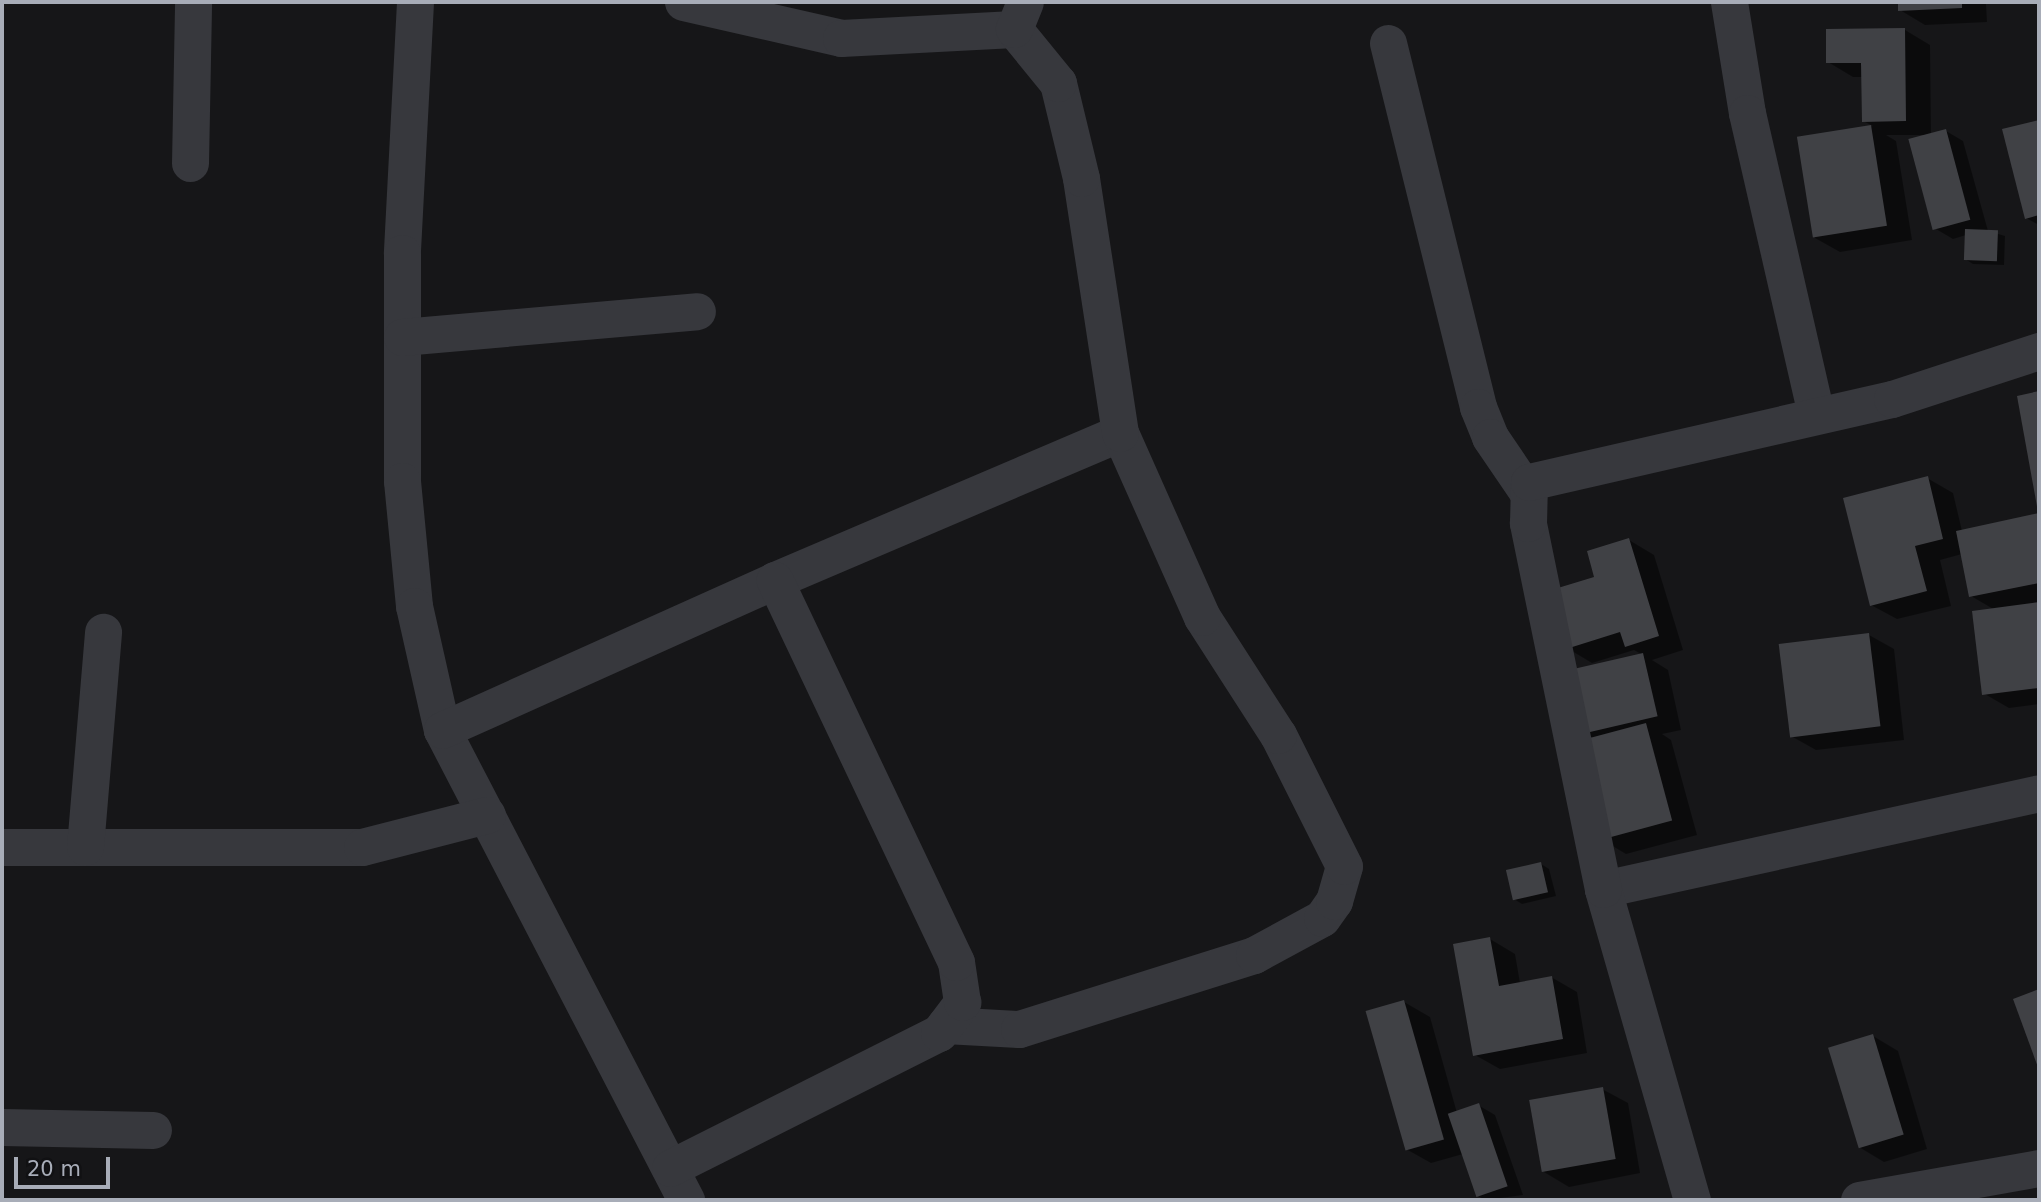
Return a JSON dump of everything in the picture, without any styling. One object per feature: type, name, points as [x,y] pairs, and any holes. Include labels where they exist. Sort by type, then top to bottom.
[{"type":"street","points":[[190,163],[193,2]]},
{"type":"street","points":[[415,2],[402,253],[402,481],[414,606],[442,730],[686,1200]]},
{"type":"street","points":[[683,2],[841,38],[1019,15],[1058,83],[1086,204],[1120,433],[1202,617],[1278,735],[1344,866],[1340,886],[1322,918],[1254,955],[1019,1029],[945,1025]]},
{"type":"street","points":[[1729,2],[1747,113],[1816,414]]},
{"type":"street","points":[[1388,43],[1478,407],[1490,437],[1526,490]]},
{"type":"street","points":[[402,337],[697,311]]},
{"type":"street","points":[[1692,1200],[1603,889],[1528,523],[1526,490],[1529,482],[1571,470],[1892,399],[2039,351]]},
{"type":"street","points":[[442,730],[775,580],[1120,433]]},
{"type":"street","points":[[670,1168],[939,1033],[962,1002],[956,962],[775,580]]},
{"type":"street","points":[[85,847],[103,632]]},
{"type":"street","points":[[1603,889],[2039,793]]},
{"type":"street","points":[[2,847],[362,847],[487,815]]},
{"type":"street","points":[[2,1127],[153,1130]]},
{"type":"street","points":[[1859,1200],[2039,1168]]},
{"type":"building","points":[[1898,2],[1962,2],[1962,8],[1898,11]]},
{"type":"building","points":[[1905,28],[1906,121],[1862,122],[1861,63],[1826,63],[1826,29]]},
{"type":"building","points":[[2039,120],[2039,215],[2025,219],[2002,129]]},
{"type":"building","points":[[1871,125],[1887,226],[1813,237],[1797,137]]},
{"type":"building","points":[[1946,129],[1970,220],[1933,230],[1908,139]]},
{"type":"building","points":[[1965,229],[1998,230],[1997,261],[1964,260]]},
{"type":"building","points":[[2039,391],[2039,512],[2038,512],[2017,396]]},
{"type":"building","points":[[1928,476],[1943,539],[1915,546],[1927,591],[1870,606],[1843,498]]},
{"type":"building","points":[[2039,513],[2039,583],[1969,597],[1956,531]]},
{"type":"building","points":[[1629,538],[1659,636],[1625,647],[1620,632],[1566,649],[1548,591],[1594,577],[1587,551]]},
{"type":"building","points":[[2039,602],[2039,688],[1982,695],[1972,611]]},
{"type":"building","points":[[1869,633],[1880,726],[1790,737],[1779,644]]},
{"type":"building","points":[[1643,653],[1658,716],[1583,734],[1568,670]]},
{"type":"building","points":[[1646,723],[1672,821],[1608,838],[1582,740]]},
{"type":"building","points":[[1541,862],[1548,892],[1513,900],[1506,870]]},
{"type":"building","points":[[1490,937],[1499,986],[1552,976],[1563,1039],[1473,1056],[1453,944]]},
{"type":"building","points":[[2039,989],[2039,1070],[2013,999]]},
{"type":"building","points":[[1404,1000],[1444,1139],[1406,1150],[1366,1011]]},
{"type":"building","points":[[1873,1034],[1904,1134],[1859,1148],[1828,1048]]},
{"type":"building","points":[[1603,1087],[1616,1159],[1542,1172],[1529,1100]]},
{"type":"building","points":[[1479,1103],[1508,1186],[1476,1197],[1448,1114]]}]
